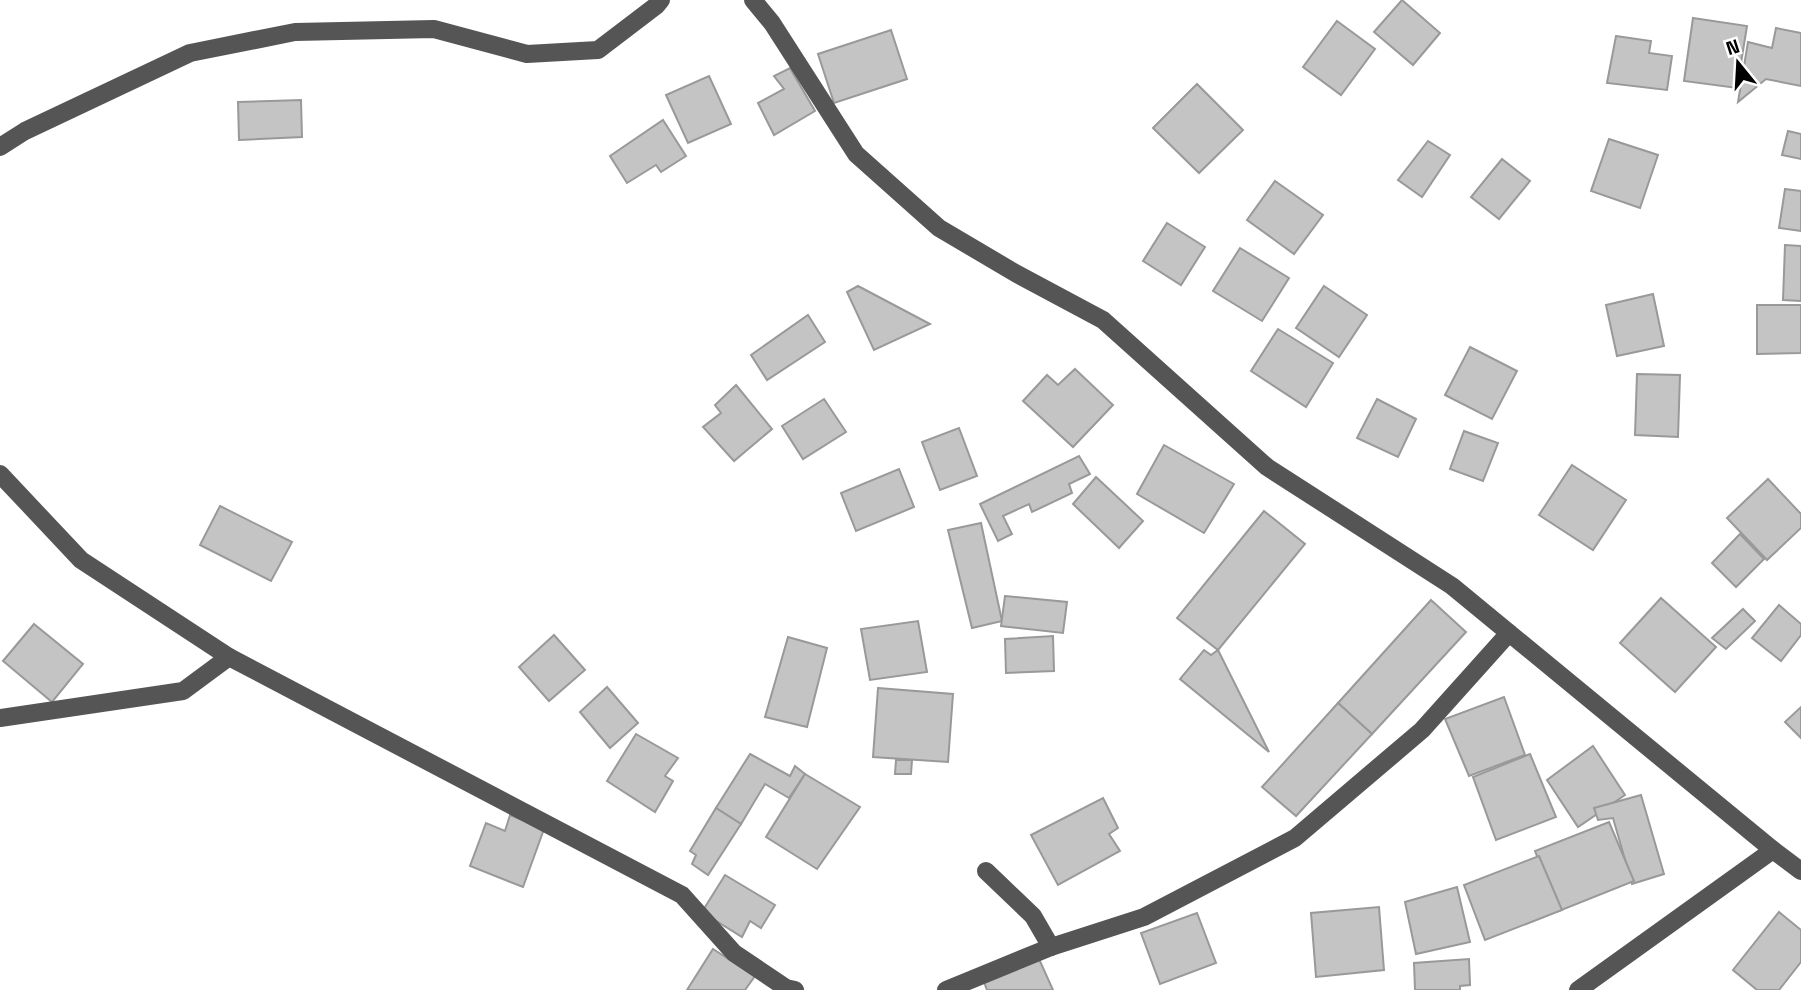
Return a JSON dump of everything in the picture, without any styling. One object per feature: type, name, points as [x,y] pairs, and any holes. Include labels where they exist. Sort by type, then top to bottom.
[{"type":"street","points":[[0,147],[25,131],[190,53],[295,32],[434,29],[527,54],[598,50],[660,0]]},
{"type":"street","points":[[753,0],[772,23],[856,154],[939,229],[1103,320],[1267,467],[1452,586],[1801,871]]},
{"type":"street","points":[[0,474],[81,560],[229,657],[682,895],[734,953],[786,988],[795,990]]},
{"type":"street","points":[[946,990],[1051,947],[1144,917],[1295,838],[1422,730],[1509,633]]},
{"type":"street","points":[[0,718],[183,691],[229,657]]},
{"type":"street","points":[[1578,990],[1773,850]]},
{"type":"street","points":[[986,871],[1033,916],[1051,947]]},
{"type":"building","points":[[1402,0],[1440,33],[1413,65],[1374,32]]},
{"type":"building","points":[[1693,18],[1747,26],[1737,88],[1684,81]]},
{"type":"building","points":[[1337,21],[1375,49],[1341,95],[1303,67]]},
{"type":"building","points":[[1776,28],[1801,33],[1801,86],[1766,79],[1738,102],[1748,42],[1772,48]]},
{"type":"building","points":[[891,30],[907,79],[834,103],[818,54]]},
{"type":"building","points":[[1616,36],[1651,41],[1649,53],[1672,56],[1667,90],[1607,83]]},
{"type":"building","points":[[790,68],[815,111],[774,135],[758,103],[784,89],[774,76]]},
{"type":"building","points":[[709,76],[731,124],[688,143],[666,95]]},
{"type":"building","points":[[1197,84],[1243,130],[1199,173],[1153,128]]},
{"type":"building","points":[[301,100],[302,137],[239,140],[238,102]]},
{"type":"building","points":[[663,120],[686,156],[661,172],[656,165],[627,183],[610,156]]},
{"type":"building","points":[[1788,131],[1801,134],[1801,159],[1782,155]]},
{"type":"building","points":[[1609,139],[1658,155],[1640,208],[1591,191]]},
{"type":"building","points":[[1428,141],[1450,155],[1422,197],[1398,180]]},
{"type":"building","points":[[1502,159],[1530,181],[1499,219],[1471,197]]},
{"type":"building","points":[[1275,181],[1323,215],[1294,254],[1247,220]]},
{"type":"building","points":[[1785,189],[1801,191],[1801,231],[1779,228]]},
{"type":"building","points":[[1167,223],[1205,247],[1181,285],[1143,261]]},
{"type":"building","points":[[1785,245],[1801,246],[1801,301],[1783,300]]},
{"type":"building","points":[[1240,248],[1289,278],[1262,321],[1213,291]]},
{"type":"building","points":[[858,286],[930,324],[874,350],[847,292]]},
{"type":"building","points":[[1324,286],[1367,315],[1339,357],[1296,328]]},
{"type":"building","points":[[1653,294],[1664,346],[1617,356],[1606,305]]},
{"type":"building","points":[[1757,305],[1801,305],[1801,353],[1757,354]]},
{"type":"building","points":[[808,315],[825,342],[767,380],[751,355]]},
{"type":"building","points":[[1278,329],[1333,363],[1306,407],[1251,371]]},
{"type":"building","points":[[1470,347],[1517,371],[1492,419],[1445,395]]},
{"type":"building","points":[[1075,369],[1113,405],[1073,447],[1023,401],[1047,375],[1058,385]]},
{"type":"building","points":[[1637,374],[1680,375],[1678,437],[1635,435]]},
{"type":"building","points":[[736,385],[772,429],[734,461],[703,427],[721,413],[715,405]]},
{"type":"building","points":[[824,399],[846,432],[803,459],[782,426]]},
{"type":"building","points":[[1377,399],[1416,419],[1398,457],[1357,438]]},
{"type":"building","points":[[959,428],[977,476],[940,490],[922,442]]},
{"type":"building","points":[[1464,431],[1498,443],[1483,481],[1450,469]]},
{"type":"building","points":[[1164,445],[1234,484],[1204,533],[1137,494]]},
{"type":"building","points":[[1079,456],[1090,474],[1069,484],[1072,493],[1032,512],[1029,504],[1003,516],[1012,534],[998,541],[980,504]]},
{"type":"building","points":[[1572,465],[1626,500],[1593,550],[1539,515]]},
{"type":"building","points":[[899,469],[914,507],[856,531],[841,493]]},
{"type":"building","points":[[1096,477],[1143,521],[1119,548],[1073,504]]},
{"type":"building","points":[[1768,479],[1801,514],[1801,528],[1767,560],[1727,518]]},
{"type":"building","points":[[220,506],[292,542],[271,581],[200,545]]},
{"type":"building","points":[[1264,511],[1305,544],[1218,650],[1177,618]]},
{"type":"building","points":[[981,523],[1002,621],[972,628],[948,530]]},
{"type":"building","points":[[1740,534],[1764,559],[1736,587],[1712,563]]},
{"type":"building","points":[[1005,596],[1067,602],[1063,633],[1001,626]]},
{"type":"building","points":[[1661,598],[1716,647],[1675,692],[1620,643]]},
{"type":"building","points":[[1431,600],[1466,632],[1372,734],[1338,703]]},
{"type":"building","points":[[1779,605],[1801,624],[1801,635],[1781,661],[1752,638]]},
{"type":"building","points":[[1743,609],[1755,621],[1726,649],[1712,638]]},
{"type":"building","points":[[918,621],[927,672],[870,680],[861,629]]},
{"type":"building","points":[[34,624],[83,664],[52,702],[3,661]]},
{"type":"building","points":[[554,635],[585,670],[549,701],[519,667]]},
{"type":"building","points":[[1053,636],[1054,671],[1006,673],[1005,639]]},
{"type":"building","points":[[788,637],[827,648],[807,727],[765,717]]},
{"type":"building","points":[[1204,650],[1211,655],[1218,650],[1269,752],[1180,679]]},
{"type":"building","points":[[607,687],[638,723],[610,748],[580,712]]},
{"type":"building","points":[[878,688],[953,694],[948,762],[873,757]]},
{"type":"building","points":[[1504,697],[1525,755],[1469,776],[1445,719]]},
{"type":"building","points":[[1338,703],[1372,734],[1296,816],[1262,787]]},
{"type":"building","points":[[1801,707],[1801,738],[1785,722]]},
{"type":"building","points":[[636,734],[678,758],[665,776],[673,781],[655,812],[607,781]]},
{"type":"building","points":[[1593,746],[1625,795],[1578,827],[1547,780]]},
{"type":"building","points":[[750,754],[790,776],[795,766],[805,774],[789,798],[765,784],[741,824],[716,808]]},
{"type":"building","points":[[1530,754],[1556,817],[1496,840],[1473,777]]},
{"type":"building","points":[[896,760],[912,760],[911,774],[895,774]]},
{"type":"building","points":[[805,774],[860,807],[817,869],[766,837]]},
{"type":"building","points":[[1641,795],[1664,874],[1632,884],[1613,818],[1598,820],[1594,808]]},
{"type":"building","points":[[1103,798],[1118,828],[1109,834],[1120,851],[1058,885],[1031,835]]},
{"type":"building","points":[[716,808],[741,824],[708,875],[692,864],[696,855],[690,851]]},
{"type":"building","points":[[510,815],[544,829],[523,887],[470,866],[486,823],[505,831]]},
{"type":"building","points":[[1609,822],[1634,881],[1559,911],[1535,851]]},
{"type":"building","points":[[1539,856],[1562,910],[1485,940],[1464,885]]},
{"type":"building","points":[[725,875],[775,905],[761,928],[750,921],[742,937],[702,912]]},
{"type":"building","points":[[1457,887],[1470,942],[1416,954],[1405,902]]},
{"type":"building","points":[[1379,907],[1384,970],[1316,977],[1311,913]]},
{"type":"building","points":[[1779,912],[1801,930],[1801,962],[1779,990],[1757,990],[1733,970]]},
{"type":"building","points":[[1197,913],[1216,963],[1160,984],[1141,933]]},
{"type":"building","points":[[713,949],[755,976],[745,990],[687,990]]},
{"type":"building","points":[[1039,959],[1053,990],[987,990],[984,982]]},
{"type":"building","points":[[1469,959],[1470,985],[1460,986],[1460,990],[1415,990],[1414,963]]}]
